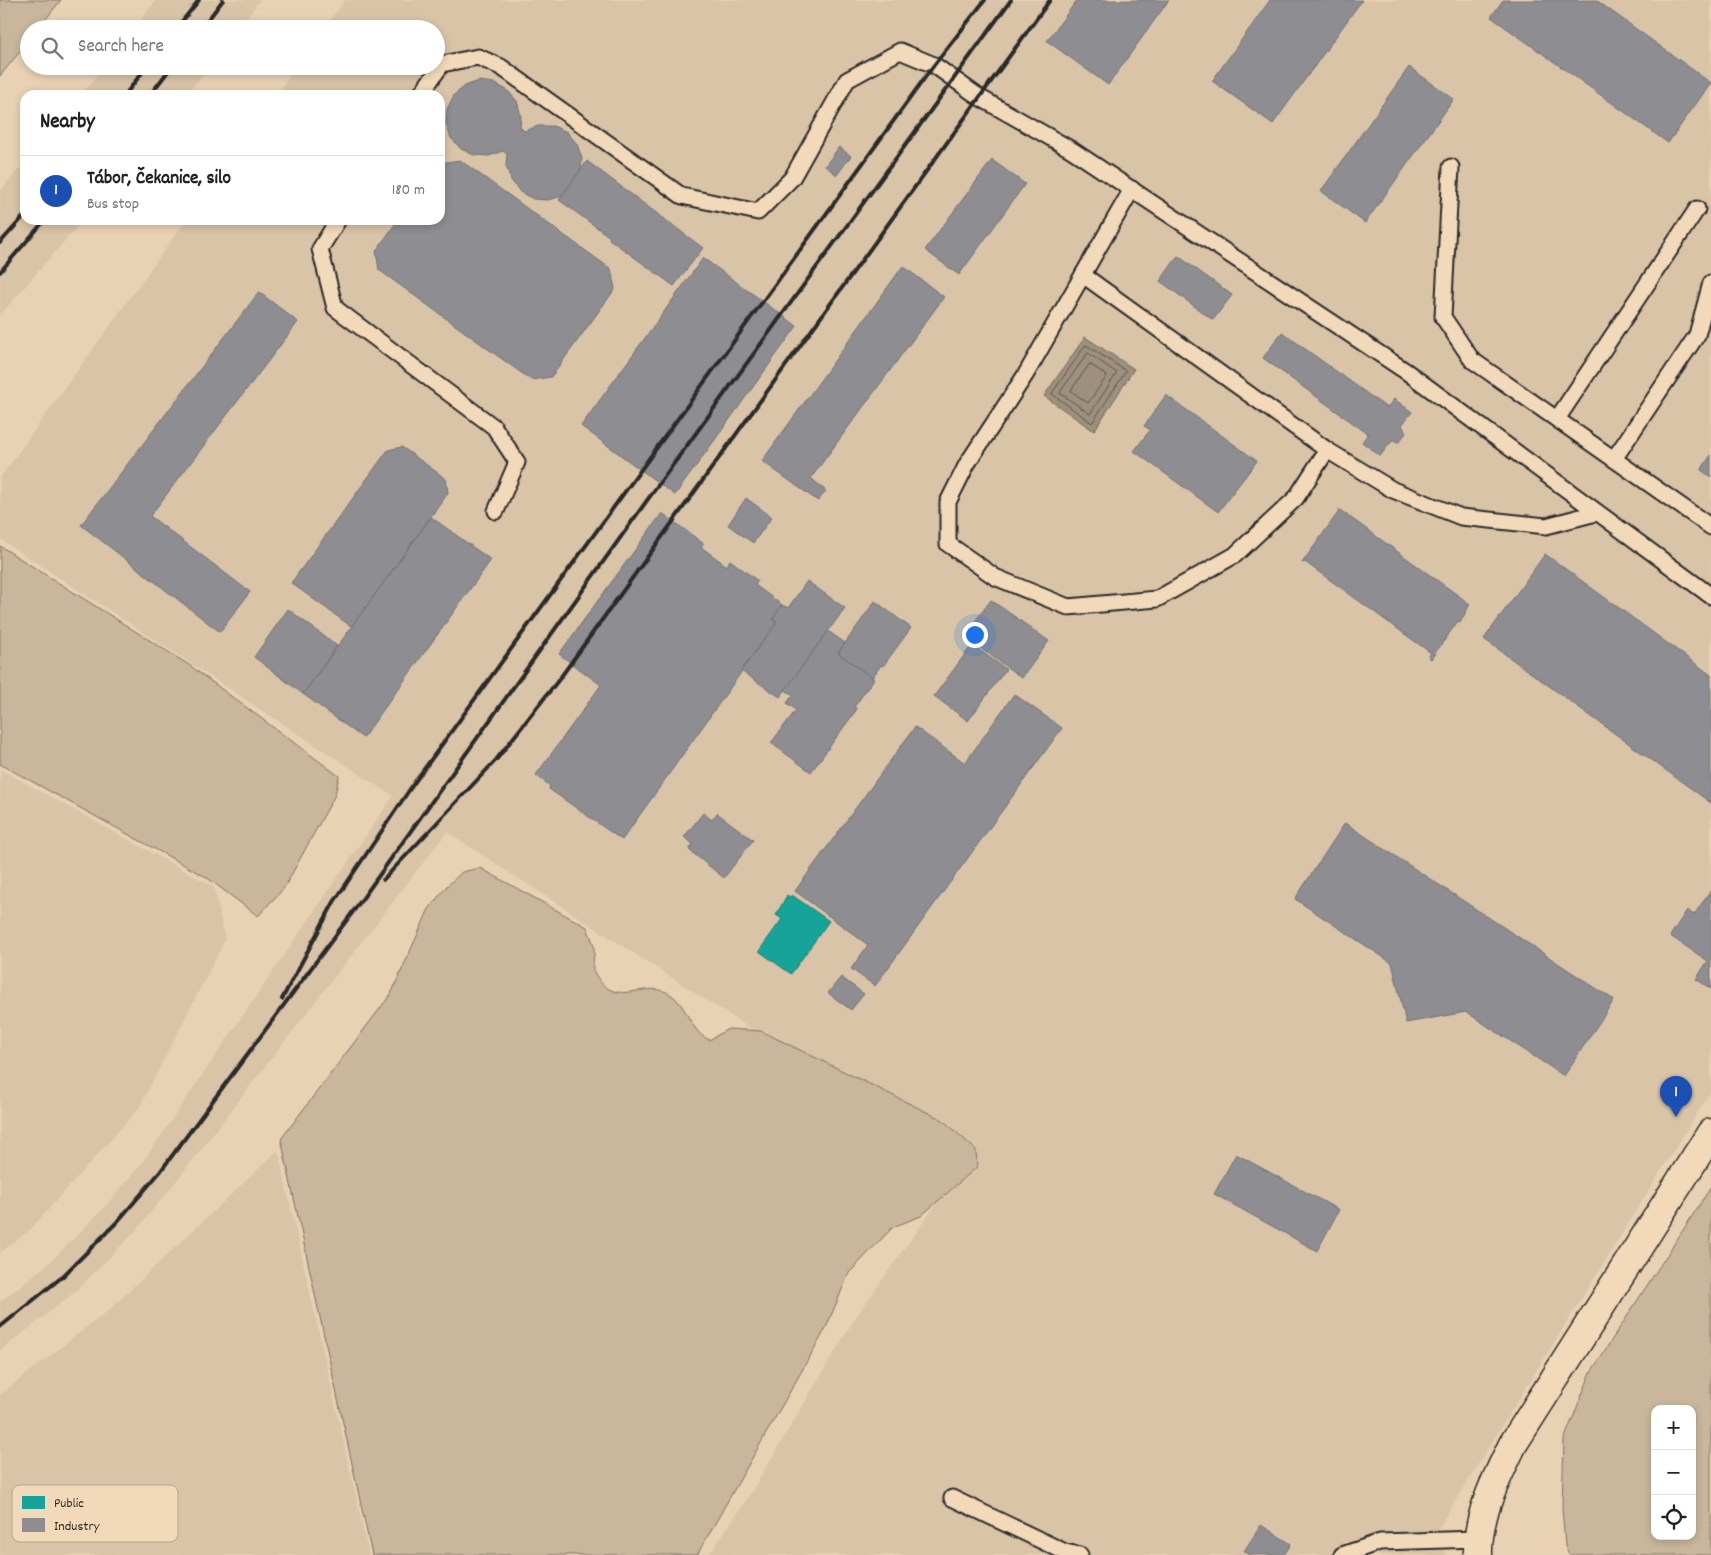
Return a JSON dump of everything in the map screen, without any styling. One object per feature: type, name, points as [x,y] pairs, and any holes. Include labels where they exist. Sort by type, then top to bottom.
[{"type":"street","points":[[1478,1547],[1488,1495],[1513,1444],[1711,1133]]},
{"type":"lane","points":[[445,63],[478,57],[501,67],[682,196],[758,212],[792,178],[847,80],[900,51],[934,65],[979,97],[1072,150],[1407,372],[1711,596]]},
{"type":"lane","points":[[424,90],[434,75]]},
{"type":"lane","points":[[1451,167],[1444,317],[1472,360],[1711,527]]},
{"type":"lane","points":[[1132,189],[1026,374],[967,464],[948,502],[948,544],[995,576],[1068,607],[1157,599],[1235,556],[1296,498],[1327,450]]},
{"type":"lane","points":[[1556,419],[1697,209]]},
{"type":"lane","points":[[335,225],[320,249],[335,308],[494,427],[517,462],[496,511]]},
{"type":"lane","points":[[1083,275],[1327,450],[1393,490],[1461,517],[1546,526],[1596,513]]},
{"type":"lane","points":[[1614,459],[1698,335],[1711,283]]},
{"type":"lane","points":[[952,1498],[1045,1549],[1080,1555]]},
{"type":"lane","points":[[1342,1555],[1380,1542],[1478,1547]]},
{"type":"shaded area","points":[[0,0],[61,0],[45,20],[20,20],[20,51],[0,76]]},
{"type":"shaded area","points":[[156,0],[260,0],[245,20],[141,20]]},
{"type":"shaded area","points":[[345,0],[1711,0],[1711,1091],[1439,1527],[1446,1555],[709,1555],[749,1496],[855,1318],[937,1203],[977,1167],[976,1150],[943,1120],[761,1031],[754,1031],[447,832],[174,1184],[133,1234],[75,1292],[0,1351],[0,1302],[49,1263],[104,1208],[145,1159],[393,796],[0,539],[0,478],[182,225],[445,225],[445,90],[280,90],[290,75],[445,75],[445,20],[331,20]]},
{"type":"shaded area","points":[[98,75],[202,75],[190,90],[85,90]]},
{"type":"shaded area","points":[[20,168],[20,225],[79,225],[0,315],[0,191]]},
{"type":"shaded area","points":[[0,546],[189,665],[339,776],[335,795],[284,888],[258,916],[206,877],[0,764]]},
{"type":"shaded area","points":[[0,769],[214,887],[225,940],[139,1108],[30,1230],[0,1253]]},
{"type":"shaded area","points":[[480,868],[587,927],[594,946],[594,972],[602,984],[611,990],[630,992],[650,989],[670,994],[681,1005],[697,1031],[709,1040],[728,1029],[761,1031],[943,1120],[976,1150],[977,1167],[921,1216],[893,1227],[849,1273],[825,1330],[697,1555],[372,1555],[281,1139],[391,994],[429,909],[447,886],[462,872]]},
{"type":"shaded area","points":[[278,1150],[369,1555],[0,1555],[0,1395],[110,1309]]},
{"type":"shaded area","points":[[1711,1187],[1711,1555],[1569,1555],[1565,1545],[1562,1507],[1564,1440],[1591,1372]]},
{"type":"water","points":[[1085,337],[1134,369],[1094,431],[1044,396]]},
{"type":"building: Public","points":[[787,895],[790,897],[792,895],[829,921],[791,974],[759,951],[782,919],[776,915]]},
{"type":"building: Industry","points":[[1077,0],[1169,0],[1108,85],[1047,41]]},
{"type":"building: Industry","points":[[1270,0],[1362,0],[1273,124],[1212,81]]},
{"type":"building: Industry","points":[[1503,0],[1596,0],[1711,83],[1668,143],[1491,17]]},
{"type":"building: Industry","points":[[1409,67],[1454,99],[1365,223],[1321,191]]},
{"type":"building: Industry","points":[[479,81],[494,83],[507,90],[517,101],[521,116],[520,127],[524,131],[538,126],[553,126],[567,132],[577,144],[582,158],[581,169],[562,196],[548,200],[533,199],[520,192],[511,180],[506,166],[507,154],[503,151],[489,156],[474,155],[461,149],[451,138],[446,124],[447,109],[454,95],[465,86]]},
{"type":"building: Industry","points":[[839,147],[851,156],[837,175],[825,166]]},
{"type":"building: Industry","points":[[460,160],[611,269],[615,289],[551,377],[531,380],[379,270],[376,251],[394,225],[445,225],[445,162]]},
{"type":"building: Industry","points":[[992,160],[1025,184],[959,275],[925,250]]},
{"type":"building: Industry","points":[[587,161],[703,248],[674,286],[559,200]]},
{"type":"building: Industry","points":[[1178,256],[1232,295],[1213,320],[1160,281]]},
{"type":"building: Industry","points":[[703,258],[797,326],[675,495],[581,426]]},
{"type":"building: Industry","points":[[903,266],[944,297],[811,478],[826,491],[818,501],[762,461]]},
{"type":"building: Industry","points":[[259,292],[298,322],[150,516],[250,592],[220,632],[81,525]]},
{"type":"building: Industry","points":[[1282,332],[1387,408],[1394,399],[1412,412],[1402,425],[1406,433],[1399,442],[1392,441],[1380,456],[1362,442],[1368,434],[1263,358]]},
{"type":"building: Industry","points":[[1166,395],[1257,461],[1218,512],[1134,451],[1150,430],[1144,426]]},
{"type":"building: Industry","points":[[402,447],[446,479],[448,493],[352,627],[291,583],[388,450]]},
{"type":"building: Industry","points":[[1711,455],[1711,477],[1701,470]]},
{"type":"building: Industry","points":[[746,498],[772,517],[753,543],[728,525]]},
{"type":"building: Industry","points":[[1340,510],[1470,604],[1460,623],[1458,621],[1431,659],[1428,657],[1431,653],[1305,562],[1302,563]]},
{"type":"building: Industry","points":[[662,513],[704,544],[701,547],[727,566],[730,560],[758,581],[755,585],[782,605],[773,619],[777,622],[622,840],[549,789],[550,786],[536,775],[601,685],[559,654]]},
{"type":"building: Industry","points":[[431,517],[491,560],[363,738],[303,694]]},
{"type":"building: Industry","points":[[1545,554],[1711,675],[1711,803],[1484,639]]},
{"type":"building: Industry","points":[[807,581],[845,608],[780,697],[741,671],[777,622],[773,619],[782,605],[788,608]]},
{"type":"building: Industry","points":[[991,600],[1049,641],[1022,678],[964,636]]},
{"type":"building: Industry","points":[[875,601],[911,628],[872,678],[838,653]]},
{"type":"building: Industry","points":[[288,609],[337,646],[303,694],[254,657]]},
{"type":"building: Industry","points":[[828,631],[845,643],[838,653],[874,679],[854,707],[857,709],[811,772],[771,743],[796,710],[787,703],[793,695],[785,690]]},
{"type":"building: Industry","points":[[972,645],[1006,669],[968,721],[934,696]]},
{"type":"building: Industry","points":[[1014,694],[1062,728],[875,986],[851,969],[868,945],[795,891],[915,727],[965,763]]},
{"type":"building: Industry","points":[[703,813],[712,820],[717,813],[753,840],[724,878],[689,850],[693,844],[684,837]]},
{"type":"building: Industry","points":[[1345,823],[1614,1000],[1564,1076],[1466,1012],[1406,1023],[1392,963],[1295,899]]},
{"type":"building: Industry","points":[[1710,891],[1711,989],[1696,979],[1708,961],[1670,936],[1687,910],[1694,915]]},
{"type":"building: Industry","points":[[841,977],[864,994],[851,1010],[828,993]]},
{"type":"building: Industry","points":[[1236,1154],[1339,1210],[1317,1251],[1214,1194]]},
{"type":"building: Industry","points":[[1261,1525],[1291,1544],[1284,1555],[1250,1555],[1244,1551]]},
{"type":"railway","points":[[183,20],[199,0]]},
{"type":"railway","points":[[208,20],[223,0]]},
{"type":"railway","points":[[282,999],[334,902],[414,783],[934,65],[985,0]]},
{"type":"railway","points":[[0,1327],[62,1277],[118,1221],[160,1172],[355,909],[648,499],[1011,0]]},
{"type":"railway","points":[[383,880],[496,760],[560,678],[1050,0]]},
{"type":"railway","points":[[129,90],[140,75]]},
{"type":"railway","points":[[154,90],[165,75]]},
{"type":"railway","points":[[0,243],[20,221]]},
{"type":"railway","points":[[0,272],[41,225]]},
{"type":"place","name":"Tábor, Čekanice, silo","points":[[1676,1117]]}]
